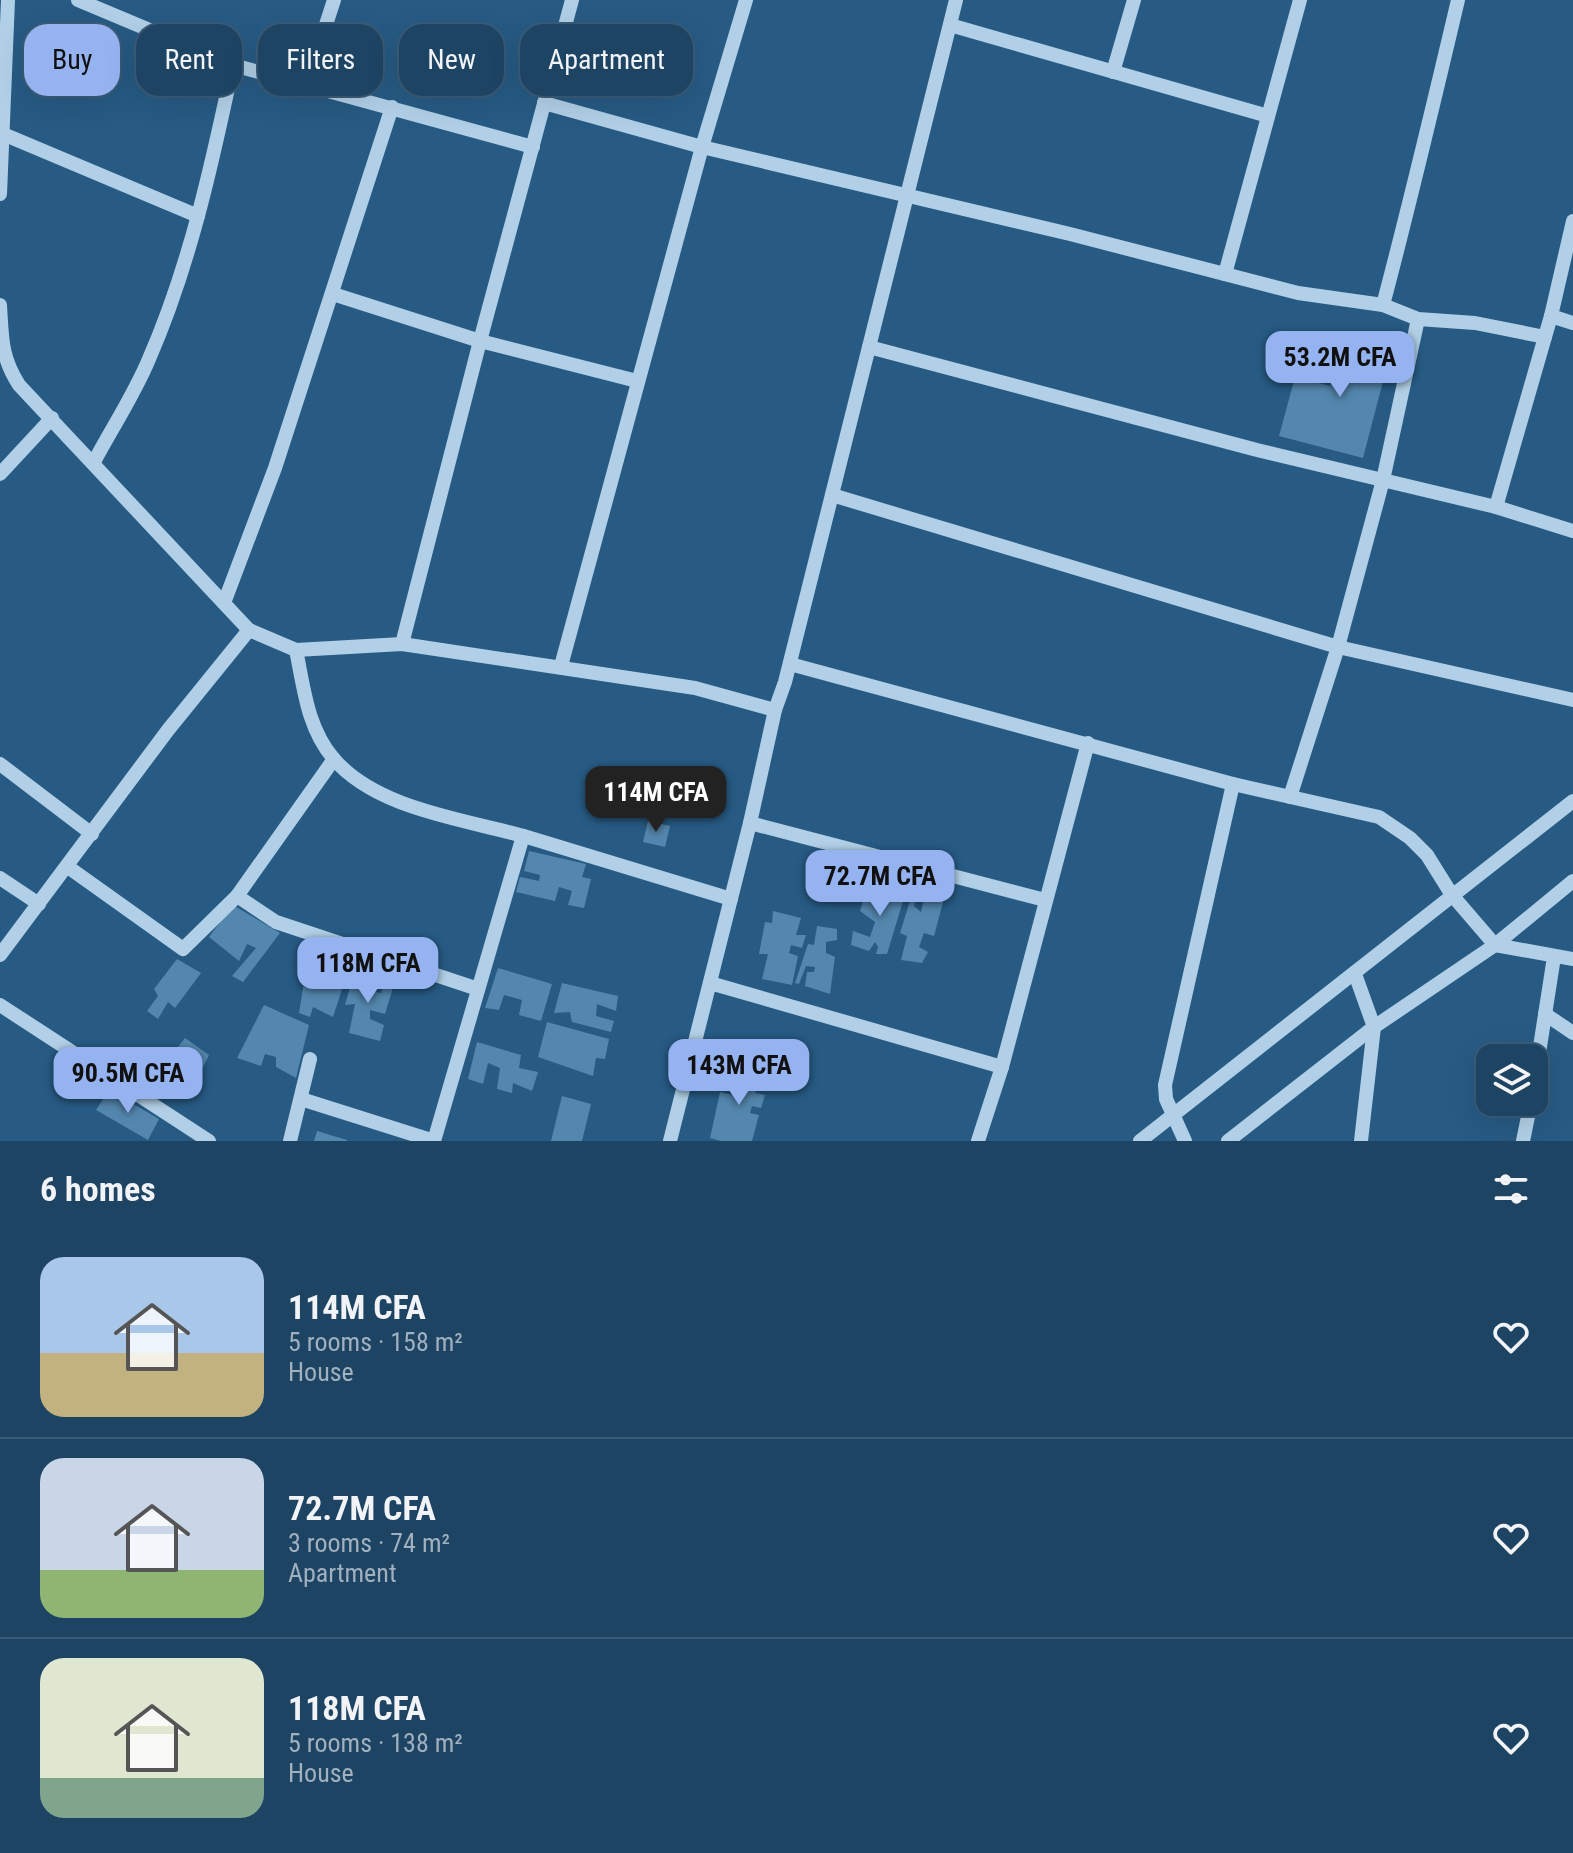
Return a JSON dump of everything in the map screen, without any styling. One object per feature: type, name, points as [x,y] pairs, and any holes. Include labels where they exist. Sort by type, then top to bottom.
[{"type":"street","points":[[0,194],[8,0]]},
{"type":"street","points":[[78,0],[136,24]]},
{"type":"street","points":[[326,24],[334,0]]},
{"type":"street","points":[[402,644],[572,0]]},
{"type":"street","points":[[561,666],[702,147],[746,0]]},
{"type":"street","points":[[670,1141],[750,823],[775,710],[790,664],[956,0]]},
{"type":"street","points":[[1113,72],[1134,0]]},
{"type":"street","points":[[1225,274],[1300,0]]},
{"type":"street","points":[[1383,305],[1419,173],[1458,0]]},
{"type":"street","points":[[950,25],[1268,116]]},
{"type":"street","points":[[94,462],[148,362],[169,310],[198,216],[226,96]]},
{"type":"street","points":[[353,96],[533,147]]},
{"type":"street","points":[[544,103],[702,147],[1070,234],[1298,293],[1383,305],[1418,319],[1475,323],[1545,337]]},
{"type":"street","points":[[224,603],[275,468],[392,107]]},
{"type":"street","points":[[3,134],[198,216]]},
{"type":"street","points":[[1496,507],[1551,316],[1573,221]]},
{"type":"street","points":[[333,294],[480,341],[637,381]]},
{"type":"street","points":[[0,305],[6,366],[19,385],[249,630],[296,650],[402,644],[695,688],[775,710]]},
{"type":"street","points":[[1551,316],[1573,323]]},
{"type":"street","points":[[1290,797],[1338,647],[1383,480],[1418,319]]},
{"type":"street","points":[[869,347],[1257,450],[1496,507],[1573,531]]},
{"type":"street","points":[[0,474],[52,418]]},
{"type":"street","points":[[832,495],[1338,647],[1573,700]]},
{"type":"street","points":[[0,955],[168,730],[249,630]]},
{"type":"street","points":[[296,650],[311,724],[334,759],[370,788],[414,807],[523,836],[731,899]]},
{"type":"street","points":[[790,664],[1233,784],[1379,817],[1410,838],[1427,855],[1452,895],[1495,945],[1573,959]]},
{"type":"street","points":[[978,1141],[1002,1067],[1088,743]]},
{"type":"street","points":[[68,867],[183,949],[237,896],[334,759]]},
{"type":"street","points":[[0,764],[92,834]]},
{"type":"street","points":[[1185,1141],[1166,1099],[1165,1085],[1233,784]]},
{"type":"street","points":[[1140,1141],[1573,801]]},
{"type":"street","points":[[750,823],[1045,900]]},
{"type":"street","points":[[301,1099],[434,1141],[523,836]]},
{"type":"street","points":[[0,878],[39,904]]},
{"type":"street","points":[[1228,1141],[1374,1027],[1495,945],[1573,881]]},
{"type":"street","points":[[237,896],[276,922],[478,989]]},
{"type":"street","points":[[1540,1044],[1554,957]]},
{"type":"street","points":[[1355,974],[1374,1027],[1361,1141]]},
{"type":"street","points":[[710,983],[1002,1067]]},
{"type":"street","points":[[0,1005],[209,1141]]},
{"type":"street","points":[[1545,1014],[1573,1033]]},
{"type":"street","points":[[290,1141],[310,1059]]},
{"type":"street","points":[[1523,1141],[1528,1116]]},
{"type":"building","points":[[1344,331],[1393,343],[1363,458],[1279,436],[1295,377],[1330,386]]},
{"type":"building","points":[[648,821],[670,826],[665,847],[643,842]]},
{"type":"building","points":[[529,851],[586,864],[582,877],[591,879],[584,908],[568,905],[572,891],[559,887],[555,901],[516,892],[520,877],[539,881],[540,875],[524,871]]},
{"type":"building","points":[[869,880],[880,885],[877,897],[890,901],[896,885],[907,888],[887,954],[876,954],[878,947],[875,942],[869,951],[851,945],[853,931],[870,937],[875,922],[860,911]]},
{"type":"building","points":[[913,891],[918,893],[914,906],[921,912],[924,898],[944,898],[934,936],[924,933],[919,947],[928,952],[922,963],[901,960],[907,936],[900,933]]},
{"type":"building","points":[[233,905],[280,933],[243,982],[232,976],[256,948],[247,944],[239,961],[209,937]]},
{"type":"building","points":[[773,911],[801,918],[796,935],[806,935],[802,948],[791,945],[789,953],[798,956],[792,985],[762,979],[768,954],[759,954],[765,922],[772,923]]},
{"type":"building","points":[[817,926],[837,929],[837,940],[826,942],[826,953],[835,957],[830,994],[805,986],[807,972],[814,972],[815,967],[806,966],[799,984],[795,983],[808,944],[814,945]]},
{"type":"building","points":[[308,957],[324,963],[320,980],[331,984],[335,972],[347,974],[333,1017],[313,1007],[310,1017],[299,1013]]},
{"type":"building","points":[[177,959],[201,973],[175,1008],[168,1002],[158,1019],[147,1011],[158,996],[154,989]]},
{"type":"building","points":[[498,968],[552,984],[541,1021],[519,1015],[522,1000],[504,995],[499,1010],[485,1008]]},
{"type":"building","points":[[355,969],[373,974],[369,991],[381,993],[385,979],[395,981],[385,1014],[370,1010],[370,1019],[384,1025],[380,1041],[349,1033],[355,1004],[345,1005]]},
{"type":"building","points":[[562,983],[618,996],[616,1011],[597,1004],[596,1016],[614,1021],[611,1032],[572,1022],[570,1012],[554,1013]]},
{"type":"building","points":[[264,1005],[309,1025],[296,1078],[276,1067],[276,1057],[265,1054],[261,1066],[237,1058]]},
{"type":"building","points":[[547,1022],[609,1039],[605,1059],[596,1058],[593,1076],[538,1057]]},
{"type":"building","points":[[185,1038],[209,1055],[190,1094],[174,1083],[184,1063],[173,1053]]},
{"type":"building","points":[[477,1042],[521,1055],[519,1068],[538,1072],[532,1091],[513,1083],[512,1093],[497,1089],[500,1068],[488,1063],[483,1084],[468,1079]]},
{"type":"building","points":[[728,1063],[768,1073],[765,1087],[757,1085],[755,1093],[765,1095],[761,1108],[752,1106],[750,1113],[759,1115],[752,1141],[710,1138],[720,1092],[736,1096],[738,1088],[726,1085],[727,1081],[748,1085],[749,1080],[725,1074]]},
{"type":"building","points":[[109,1090],[159,1119],[148,1140],[96,1110]]},
{"type":"building","points":[[562,1096],[591,1104],[582,1141],[551,1141]]},
{"type":"building","points":[[317,1131],[347,1140],[347,1141],[314,1141]]}]
